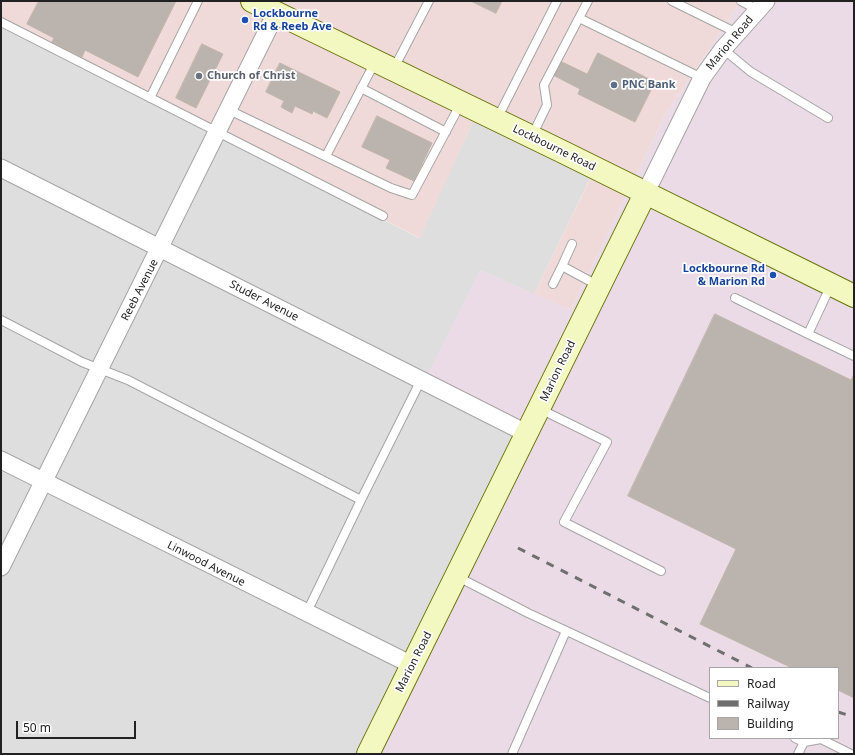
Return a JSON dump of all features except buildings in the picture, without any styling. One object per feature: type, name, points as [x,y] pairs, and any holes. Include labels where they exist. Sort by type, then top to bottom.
[{"type":"main road","name":"Lockbourne Road","points":[[252,1],[646,192],[854,296]]},
{"type":"main road","name":"Marion Road","points":[[368,754],[528,434],[646,192]]},
{"type":"street","name":"Marion Road","points":[[646,192],[702,78],[723,49],[762,5]]},
{"type":"street","name":"Reeb Avenue","points":[[1,567],[276,13]]},
{"type":"street","name":"Studer Avenue","points":[[1,168],[528,434]]},
{"type":"street","name":"Linwood Avenue","points":[[1,460],[306,614],[412,665]]},
{"type":"lane","points":[[150,98],[198,1]]},
{"type":"lane","points":[[326,156],[361,88],[384,66],[429,1]]},
{"type":"lane","points":[[497,120],[557,1]]},
{"type":"lane","points":[[532,137],[547,106],[544,85],[588,1]]},
{"type":"lane","points":[[672,1],[737,33]]},
{"type":"lane","points":[[741,1],[762,5]]},
{"type":"lane","points":[[579,18],[702,78]]},
{"type":"lane","points":[[1,22],[383,216]]},
{"type":"lane","points":[[723,49],[751,72],[828,118]]},
{"type":"lane","points":[[361,88],[446,132]]},
{"type":"lane","points":[[229,110],[392,188],[412,195],[461,103]]},
{"type":"lane","points":[[553,284],[572,244]]},
{"type":"lane","points":[[562,266],[600,286]]},
{"type":"lane","points":[[808,334],[831,285]]},
{"type":"lane","points":[[735,298],[854,356]]},
{"type":"lane","points":[[1,320],[100,369],[128,380],[361,500]]},
{"type":"lane","points":[[306,614],[421,380]]},
{"type":"lane","points":[[540,409],[606,442],[564,522],[661,571]]},
{"type":"lane","points":[[457,576],[566,631],[709,698]]},
{"type":"lane","points":[[512,754],[566,631]]},
{"type":"lane","points":[[797,739],[804,742],[820,739],[851,754]]},
{"type":"lane","points":[[798,754],[804,742]]},
{"type":"shaded area","points":[[1,1],[741,1],[664,117],[571,310],[534,294],[596,167],[478,111],[420,238],[1,24]]},
{"type":"shaded area","points":[[741,1],[854,1],[854,754],[370,754],[534,432],[425,379],[480,270],[571,310],[664,117]]},
{"type":"shaded area","points":[[1,24],[419,238],[478,111],[596,166],[534,294],[480,270],[534,432],[370,754],[1,754]]},
{"type":"railway","points":[[518,548],[750,667]]},
{"type":"railway","points":[[839,712],[854,717]]},
{"type":"place","name":"Lockbourne Rd & Reeb Ave","points":[[245,20]]},
{"type":"place","name":"Church of Christ","points":[[199,76]]},
{"type":"place","name":"PNC Bank","points":[[614,85]]},
{"type":"place","name":"Lockbourne Rd & Marion Rd","points":[[773,275]]}]
